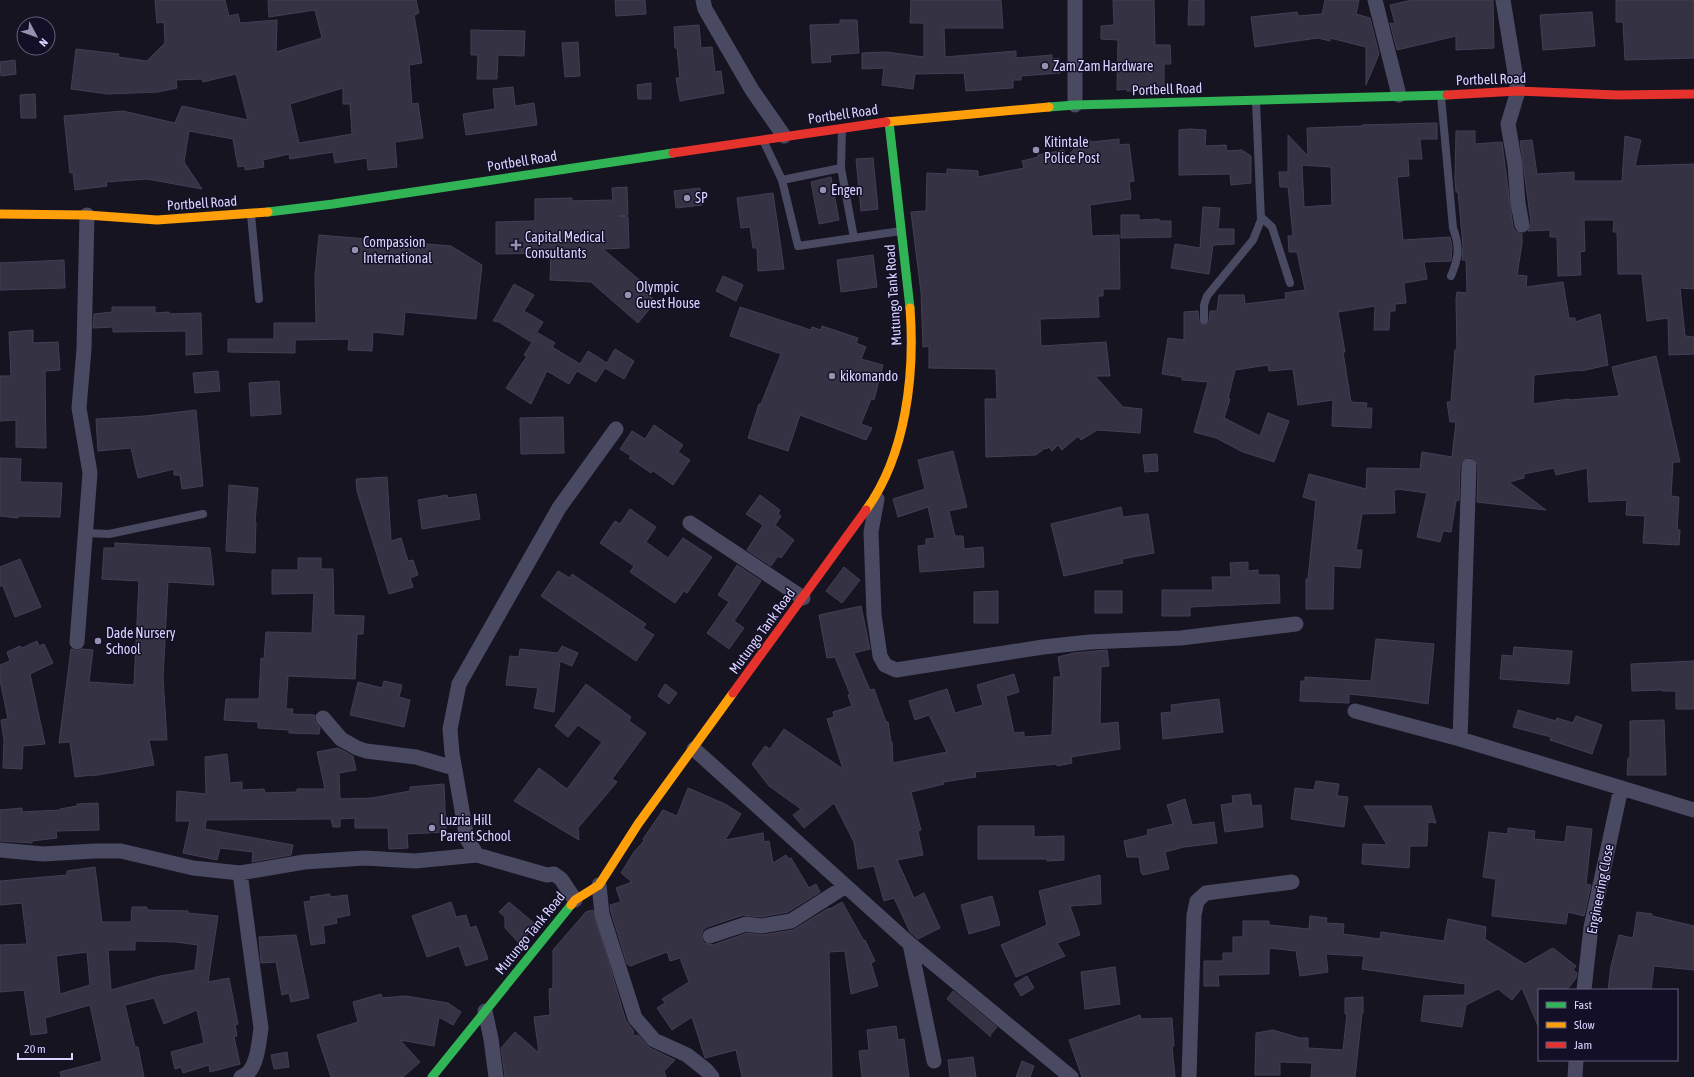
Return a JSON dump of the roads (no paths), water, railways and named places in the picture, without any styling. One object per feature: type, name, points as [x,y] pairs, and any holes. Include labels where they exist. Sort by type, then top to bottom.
[{"type":"main road","name":"Portbell Road","points":[[0,214],[87,214],[157,220],[251,214],[333,204],[842,128],[889,122],[1075,105],[1441,95],[1518,91],[1617,95],[1694,94]]},
{"type":"main road","name":"Mutungo Tank Road","points":[[432,1077],[575,900],[599,885],[638,824],[878,494],[887,474],[906,407],[910,372],[912,322],[889,122]]},
{"type":"street","points":[[703,0],[705,9],[752,90],[784,136]]},
{"type":"street","points":[[1075,0],[1075,105]]},
{"type":"street","points":[[1375,0],[1399,95]]},
{"type":"street","points":[[1503,0],[1518,91],[1508,124],[1516,165],[1518,203],[1522,225]]},
{"type":"street","points":[[77,642],[90,473],[79,408],[84,349],[87,214]]},
{"type":"street","points":[[477,855],[467,839],[454,768],[450,729],[459,684],[559,508],[616,429]]},
{"type":"street","points":[[1460,739],[1469,466]]},
{"type":"street","points":[[878,494],[871,532],[874,615],[880,656],[885,665],[896,670],[1043,647],[1090,642],[1181,638],[1296,624]]},
{"type":"street","points":[[690,523],[803,598]]},
{"type":"street","points":[[1355,711],[1460,739],[1694,810]]},
{"type":"street","points":[[323,718],[341,739],[356,748],[366,751],[416,757],[454,768]]},
{"type":"street","points":[[694,749],[910,944],[1071,1077]]},
{"type":"street","name":"Engineering Close","points":[[1584,989],[1590,927],[1621,788]]},
{"type":"street","points":[[0,850],[43,854],[121,851],[193,868],[240,873],[304,862],[365,858],[415,861],[477,855],[547,875],[554,874],[561,879],[575,900]]},
{"type":"street","points":[[240,873],[261,1028],[252,1069],[249,1073],[241,1077]]},
{"type":"street","points":[[1189,1077],[1194,915],[1197,901],[1206,892],[1292,882]]},
{"type":"street","points":[[599,885],[602,914],[635,1018],[654,1040],[687,1055],[706,1070],[712,1077]]},
{"type":"street","points":[[710,936],[746,924],[761,926],[791,921],[846,886]]},
{"type":"street","points":[[910,944],[934,1061]]},
{"type":"street","points":[[485,1011],[491,1039],[496,1077]]},
{"type":"street","points":[[1575,1077],[1576,1061]]},
{"type":"lane","points":[[1441,95],[1453,228],[1458,241],[1457,260],[1451,276]]},
{"type":"lane","points":[[1204,320],[1204,305],[1207,296],[1254,240],[1261,217],[1256,100]]},
{"type":"lane","points":[[842,128],[841,168],[854,238]]},
{"type":"lane","points":[[763,139],[782,180],[798,246],[902,231]]},
{"type":"lane","points":[[782,180],[841,168]]},
{"type":"lane","points":[[251,214],[259,299]]},
{"type":"lane","points":[[1261,217],[1272,227],[1290,283]]},
{"type":"lane","points":[[85,533],[109,534],[203,514]]},
{"type":"place","name":"Zam Zam Hardware","points":[[1045,66]]},
{"type":"place","name":"Kitintale Police Post","points":[[1036,150]]},
{"type":"place","name":"Engen","points":[[823,190]]},
{"type":"place","name":"SP","points":[[687,198]]},
{"type":"place","name":"Capital Medical Consultants","points":[[516,245]]},
{"type":"place","name":"Compassion International","points":[[355,250]]},
{"type":"place","name":"Olympic Guest House","points":[[628,295]]},
{"type":"place","name":"kikomando","points":[[832,376]]},
{"type":"place","name":"Dade Nursery School","points":[[98,641]]},
{"type":"place","name":"Luzria Hill Parent School","points":[[432,828]]}]
